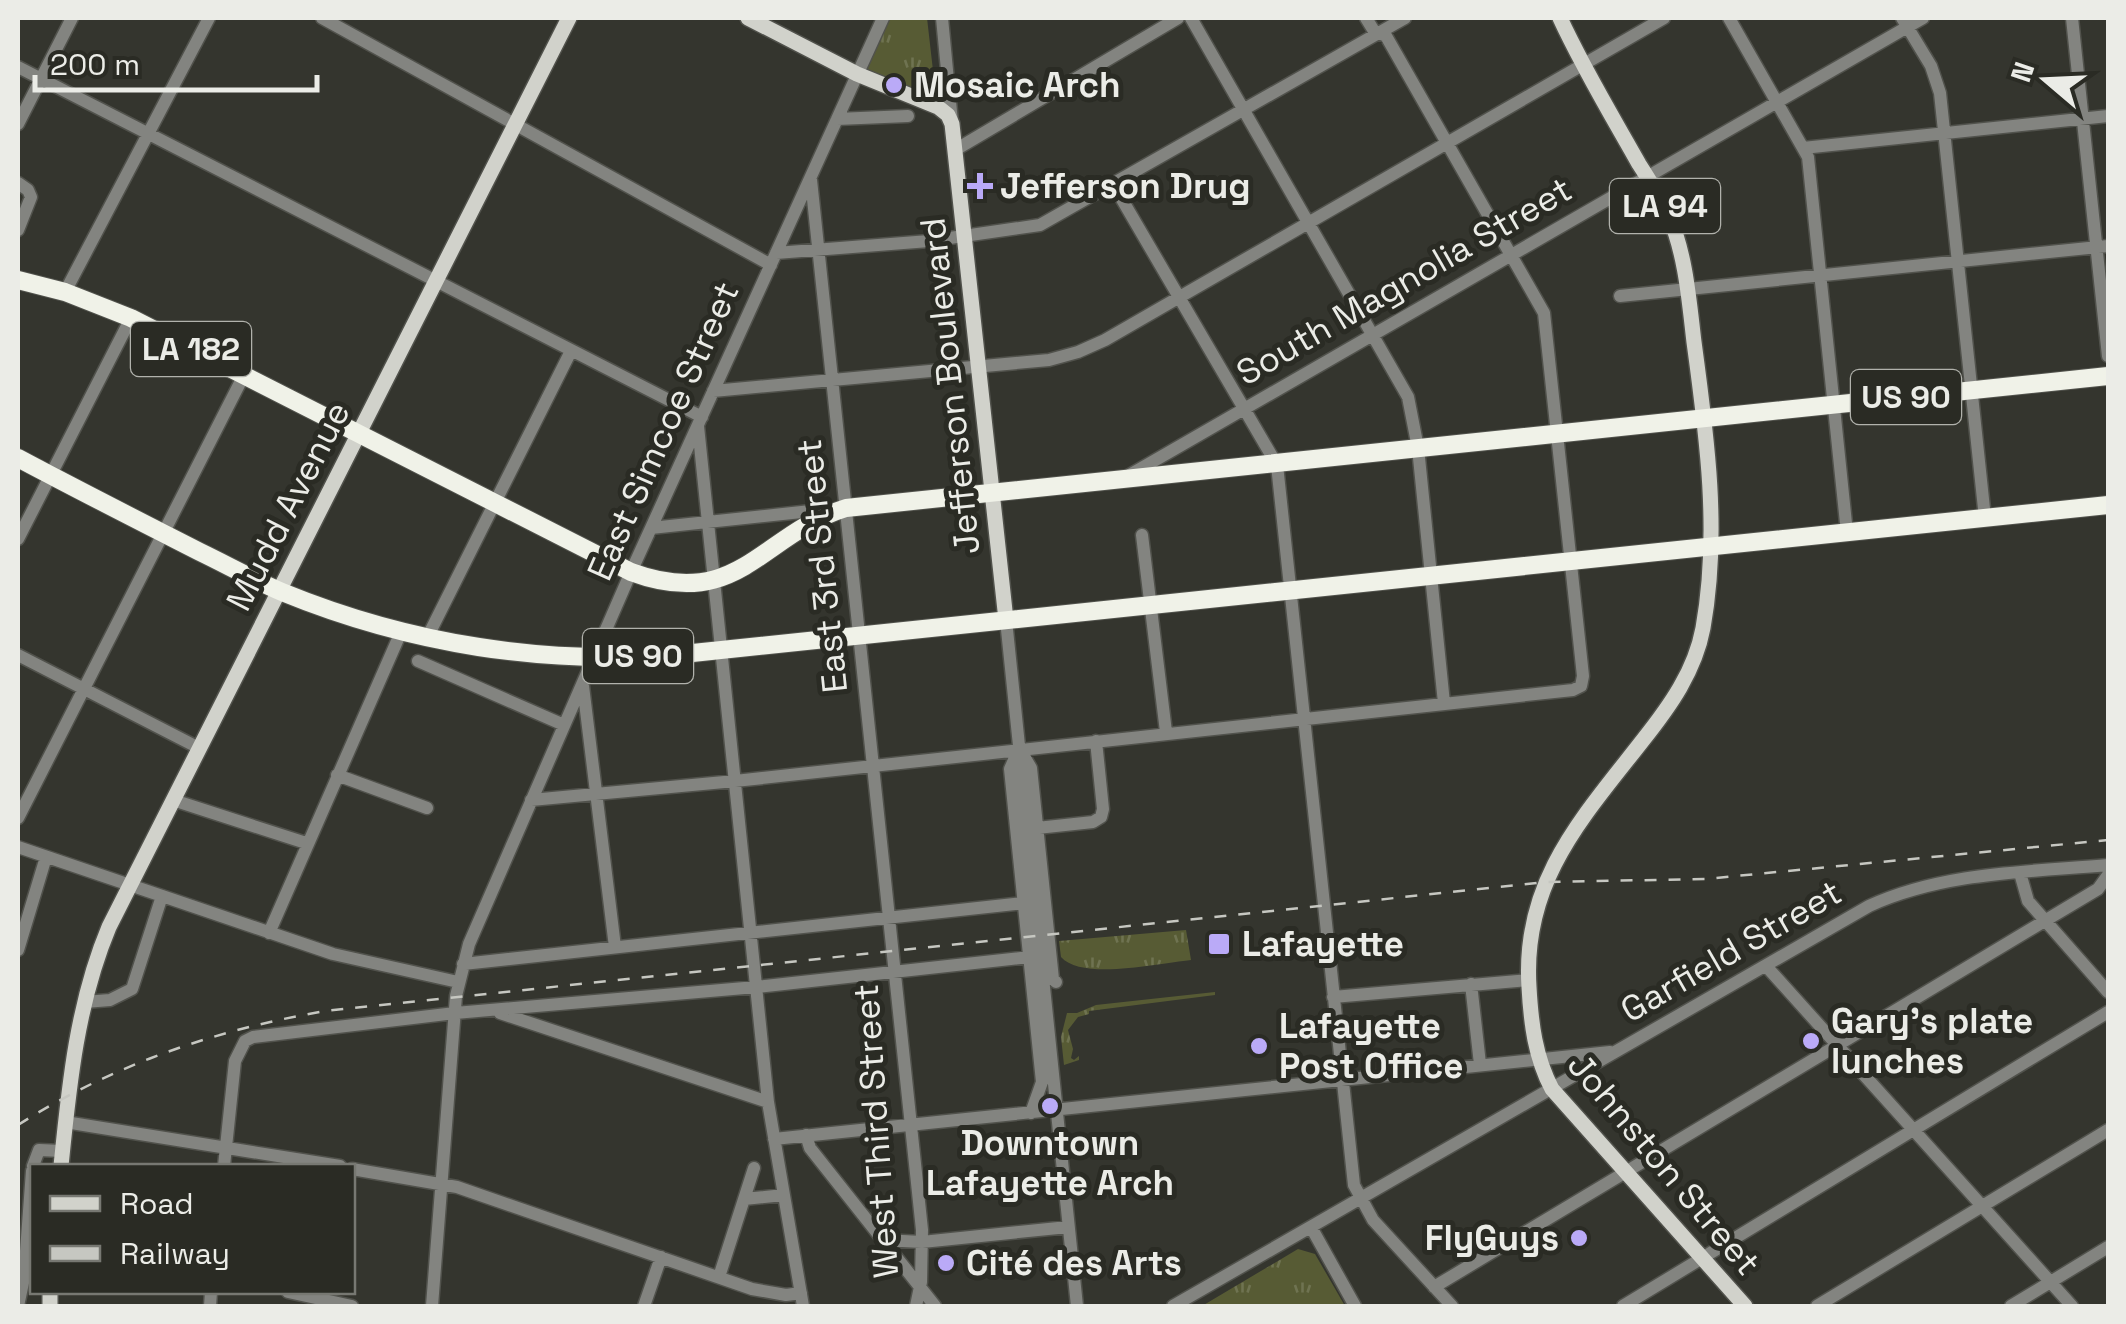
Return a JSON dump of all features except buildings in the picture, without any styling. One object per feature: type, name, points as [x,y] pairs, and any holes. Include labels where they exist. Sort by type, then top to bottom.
[{"type":"highway","name":"LA 182","points":[[18,280],[66,292],[131,318],[359,434]]},
{"type":"highway","name":"US 90","points":[[359,434],[631,572],[663,582],[714,579],[745,568],[814,521],[846,508],[2108,376]]},
{"type":"highway","points":[[18,458],[278,590]]},
{"type":"highway","name":"US 90","points":[[278,590],[426,638],[523,654],[660,656],[2108,505]]},
{"type":"main road","name":"Mudd Avenue","points":[[62,1159],[80,1028],[100,947],[568,18]]},
{"type":"main road","points":[[748,18],[857,74],[938,107],[952,124]]},
{"type":"main road","name":"LA 94","points":[[1560,18],[1670,219],[1680,245],[1703,418]]},
{"type":"main road","name":"Jefferson Boulevard","points":[[952,124],[1006,620]]},
{"type":"main road","name":"Johnston Street","points":[[1703,418],[1711,546],[1702,631],[1688,674],[1664,713],[1559,851],[1533,923],[1528,980],[1538,1058],[1552,1089],[1745,1306]]},
{"type":"street","points":[[18,124],[72,18]]},
{"type":"street","points":[[66,292],[209,18]]},
{"type":"street","points":[[322,18],[774,259],[819,249],[1040,226],[1405,18]]},
{"type":"street","name":"East Simcoe Street","points":[[432,1306],[455,1013],[463,964],[631,572],[884,18]]},
{"type":"street","name":"Jefferson Boulevard","points":[[942,18],[952,124]]},
{"type":"street","points":[[954,150],[1178,18]]},
{"type":"street","points":[[1191,18],[1408,397],[1418,448],[1444,703]]},
{"type":"street","points":[[531,800],[1572,690],[1580,686],[1584,676],[1544,312],[1386,36],[1366,18]]},
{"type":"street","points":[[713,391],[1066,356],[1106,340],[1664,18]]},
{"type":"street","points":[[1729,18],[1778,101],[1809,167],[1847,532]]},
{"type":"street","name":"South Magnolia Street","points":[[1124,478],[1778,101],[1904,22],[1924,18]]},
{"type":"street","points":[[2072,18],[2103,247],[2108,356]]},
{"type":"street","points":[[1904,22],[1936,77],[1985,518]]},
{"type":"street","points":[[18,68],[700,421],[768,1102],[802,1300],[766,1292],[442,1183],[355,1168]]},
{"type":"street","points":[[837,119],[908,116]]},
{"type":"street","points":[[1803,148],[2108,116]]},
{"type":"street","name":"East 3rd Street","points":[[811,177],[892,950]]},
{"type":"street","points":[[18,183],[31,197],[18,230]]},
{"type":"street","points":[[1113,184],[1277,464],[1351,1170],[1359,1200],[1372,1220],[1452,1306]]},
{"type":"street","points":[[1620,296],[2103,247]]},
{"type":"street","points":[[18,539],[131,318]]},
{"type":"street","points":[[426,638],[571,351]]},
{"type":"street","points":[[18,818],[244,376]]},
{"type":"street","points":[[652,528],[811,511]]},
{"type":"street","points":[[1142,535],[1166,732]]},
{"type":"street","name":"Jefferson Boulevard","points":[[1006,620],[1077,1306]]},
{"type":"street","points":[[269,932],[401,632]]},
{"type":"street","points":[[18,655],[199,748]]},
{"type":"street","points":[[418,660],[564,726]]},
{"type":"street","points":[[582,684],[615,946]]},
{"type":"street","points":[[1037,828],[1101,818],[1096,741]]},
{"type":"street","name":"Jefferson Boulevard","points":[[1019,749],[1031,768],[1052,979],[1056,982]]},
{"type":"street","name":"Jefferson Boulevard","points":[[1019,749],[1010,769],[1042,1082],[1031,1113]]},
{"type":"street","points":[[337,774],[426,808]]},
{"type":"street","points":[[173,800],[306,844]]},
{"type":"street","points":[[18,847],[370,964],[458,982]]},
{"type":"street","points":[[18,950],[46,857]]},
{"type":"street","name":"Garfield Street","points":[[1174,1306],[1194,1302],[1311,1227],[1890,896],[1939,882],[2108,865]]},
{"type":"street","points":[[2020,873],[2024,895],[2108,992]]},
{"type":"street","points":[[1434,1287],[2098,890],[2108,874]]},
{"type":"street","points":[[85,1002],[117,998],[132,990],[162,896]]},
{"type":"street","points":[[463,964],[1024,903]]},
{"type":"street","name":"West Third Street","points":[[892,950],[922,1242],[916,1306]]},
{"type":"street","points":[[224,1164],[235,1061],[246,1041],[264,1034],[455,1013],[756,988],[1030,957]]},
{"type":"street","points":[[1766,966],[2072,1306]]},
{"type":"street","points":[[1333,998],[1528,980]]},
{"type":"street","points":[[1471,984],[1480,1064]]},
{"type":"street","points":[[492,1010],[768,1102]]},
{"type":"street","points":[[1623,1306],[2108,1012]]},
{"type":"street","points":[[774,1139],[1618,1052]]},
{"type":"street","points":[[65,1122],[327,1164]]},
{"type":"street","points":[[1818,1306],[2108,1130]]},
{"type":"street","points":[[806,1135],[810,1148],[935,1306]]},
{"type":"street","points":[[34,1164],[38,1150],[62,1159]]},
{"type":"street","points":[[720,1277],[754,1168]]},
{"type":"street","points":[[744,1199],[784,1194]]},
{"type":"street","points":[[18,1306],[30,1196]]},
{"type":"street","points":[[883,1240],[922,1242],[1068,1227]]},
{"type":"street","points":[[1311,1227],[1356,1306]]},
{"type":"street","points":[[2011,1306],[2108,1246]]},
{"type":"street","points":[[644,1306],[661,1257]]},
{"type":"street","points":[[297,1294],[352,1306]]},
{"type":"green space","points":[[890,18],[927,18],[936,97],[863,72]]},
{"type":"green space","points":[[1186,930],[1191,960],[1103,969],[1071,964],[1061,957],[1059,941]]},
{"type":"green space","points":[[1215,992],[1089,1011],[1068,1030],[1071,1058],[1079,1056],[1079,1060],[1064,1065],[1061,1037],[1067,1013],[1096,1005]]},
{"type":"green space","points":[[1298,1249],[1315,1254],[1345,1306],[1202,1306]]},
{"type":"railway","points":[[18,1125],[90,1085],[165,1053],[244,1028],[325,1011],[1546,882],[1705,879],[2108,840]]},
{"type":"place","name":"Mosaic Arch","points":[[894,85]]},
{"type":"place","name":"Jefferson Drug","points":[[980,186]]},
{"type":"place","name":"Lafayette","points":[[1219,944]]},
{"type":"place","name":"Gary's plate lunches","points":[[1811,1041]]},
{"type":"place","name":"Lafayette Post Office","points":[[1259,1046]]},
{"type":"place","name":"Downtown Lafayette Arch","points":[[1050,1106]]},
{"type":"place","name":"FlyGuys","points":[[1579,1238]]},
{"type":"place","name":"Cité des Arts","points":[[946,1263]]}]
